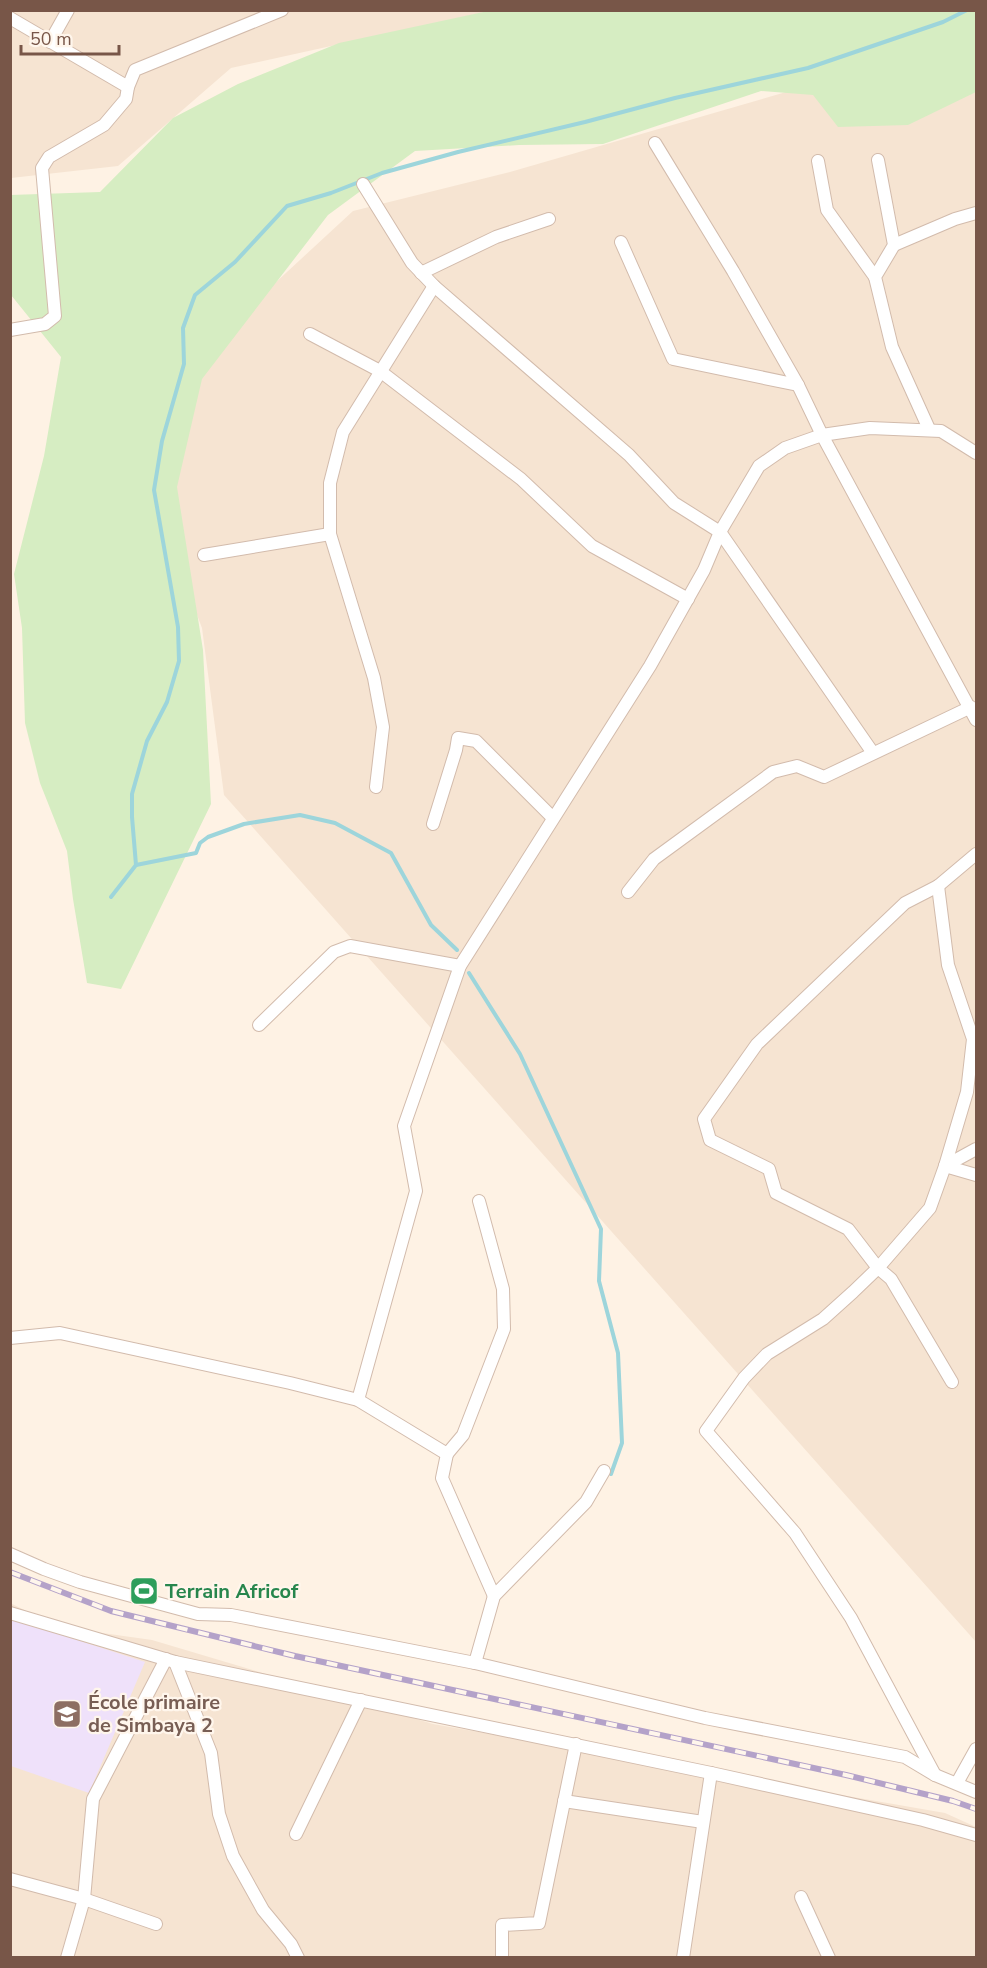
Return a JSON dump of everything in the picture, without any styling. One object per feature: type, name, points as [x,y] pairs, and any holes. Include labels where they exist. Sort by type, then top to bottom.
[{"type":"street","points":[[50,42],[68,10]]},
{"type":"street","points":[[10,330],[45,324],[55,316],[42,168],[49,157],[104,125],[126,99],[135,70],[282,10]]},
{"type":"street","points":[[10,18],[128,87]]},
{"type":"street","points":[[655,143],[733,271],[798,385],[822,435],[976,720]]},
{"type":"street","points":[[878,160],[894,245]]},
{"type":"street","points":[[818,161],[827,210],[875,277],[892,346],[929,429]]},
{"type":"street","points":[[363,184],[412,263],[434,286],[629,455],[674,503],[720,532],[873,753]]},
{"type":"street","points":[[875,277],[894,245],[955,219],[976,213]]},
{"type":"street","points":[[421,273],[496,237],[549,219]]},
{"type":"street","points":[[621,242],[673,359],[798,385]]},
{"type":"street","points":[[376,787],[383,727],[374,678],[330,534],[330,483],[343,432],[434,286]]},
{"type":"street","points":[[310,334],[380,371],[521,479],[592,546],[688,599]]},
{"type":"street","points":[[358,1401],[416,1191],[404,1126],[460,966],[650,666],[704,570],[720,532],[759,466],[785,448],[822,435],[870,428],[941,431],[976,453]]},
{"type":"street","points":[[204,555],[330,534]]},
{"type":"street","points":[[628,892],[654,859],[773,772],[797,766],[824,777],[971,707]]},
{"type":"street","points":[[433,824],[458,738],[476,741],[554,818]]},
{"type":"street","points":[[952,1382],[891,1279],[878,1268],[848,1229],[776,1193],[769,1169],[710,1140],[704,1119],[757,1044],[905,903],[938,886],[976,854]]},
{"type":"street","points":[[935,1775],[851,1618],[795,1533],[706,1431],[744,1378],[767,1354],[823,1319],[878,1268],[930,1208],[967,1092],[973,1039],[948,965],[938,886]]},
{"type":"street","points":[[259,1025],[334,952],[350,946],[460,966]]},
{"type":"street","points":[[945,1166],[976,1149]]},
{"type":"street","points":[[945,1166],[976,1174]]},
{"type":"street","points":[[479,1201],[503,1289],[504,1329],[463,1435],[447,1454],[442,1478],[494,1596]]},
{"type":"street","points":[[10,1338],[60,1333],[290,1383],[358,1401],[447,1454]]},
{"type":"street","points":[[475,1663],[494,1596],[586,1502],[604,1471]]},
{"type":"street","points":[[10,1554],[80,1582],[198,1614],[231,1615],[475,1663],[705,1718],[904,1757],[935,1775],[976,1792]]},
{"type":"street","points":[[10,1613],[170,1660],[711,1773],[923,1820],[976,1835]]},
{"type":"street","points":[[67,1958],[84,1899],[93,1799],[170,1660]]},
{"type":"street","points":[[170,1660],[211,1753],[219,1814],[233,1856],[263,1910],[291,1944],[298,1958]]},
{"type":"street","points":[[296,1834],[361,1700]]},
{"type":"street","points":[[502,1958],[502,1925],[539,1923],[576,1744]]},
{"type":"street","points":[[957,1783],[976,1749]]},
{"type":"street","points":[[683,1958],[711,1773]]},
{"type":"street","points":[[564,1801],[703,1822]]},
{"type":"street","points":[[10,1879],[84,1899],[156,1924]]},
{"type":"street","points":[[801,1897],[830,1958]]},
{"type":"shaded area","points":[[10,11],[490,11],[231,68],[118,166],[11,178]]},
{"type":"shaded area","points":[[976,37],[976,1642],[224,795],[202,628],[165,531],[197,371],[235,320],[353,211],[510,172]]},
{"type":"shaded area","points":[[10,1603],[43,1619],[81,1630],[152,1640],[433,1724],[945,1813],[976,1827],[976,1957],[11,1957]]},
{"type":"shaded area","name":"École primaire de Simbaya 2","points":[[10,1618],[145,1662],[89,1793],[11,1766]]},
{"type":"green space","points":[[488,11],[976,11],[976,92],[908,125],[838,127],[813,95],[761,91],[603,144],[519,145],[415,151],[328,215],[202,379],[177,487],[203,650],[211,804],[121,989],[87,983],[67,851],[40,783],[25,723],[22,628],[14,574],[44,456],[61,357],[11,295],[10,195],[100,192],[173,118],[238,84],[339,43]]},
{"type":"waterway","points":[[111,897],[136,865],[132,794],[147,741],[167,702],[179,661],[178,627],[154,490],[162,441],[184,364],[183,328],[195,295],[235,262],[287,206],[331,193],[382,173],[458,152],[675,98],[808,68],[943,22],[967,10]]},
{"type":"waterway","points":[[136,865],[196,853],[200,843],[208,837],[244,824],[300,815],[335,823],[391,853],[431,925],[457,950]]},
{"type":"waterway","points":[[469,973],[520,1054],[601,1229],[599,1281],[618,1353],[622,1443],[611,1474]]},
{"type":"railway","points":[[10,1572],[111,1611],[295,1656],[846,1775],[953,1801],[976,1809]]},
{"type":"place","name":"Terrain Africof","points":[[144,1591]]},
{"type":"place","name":"École primaire de Simbaya 2","points":[[67,1714]]}]
